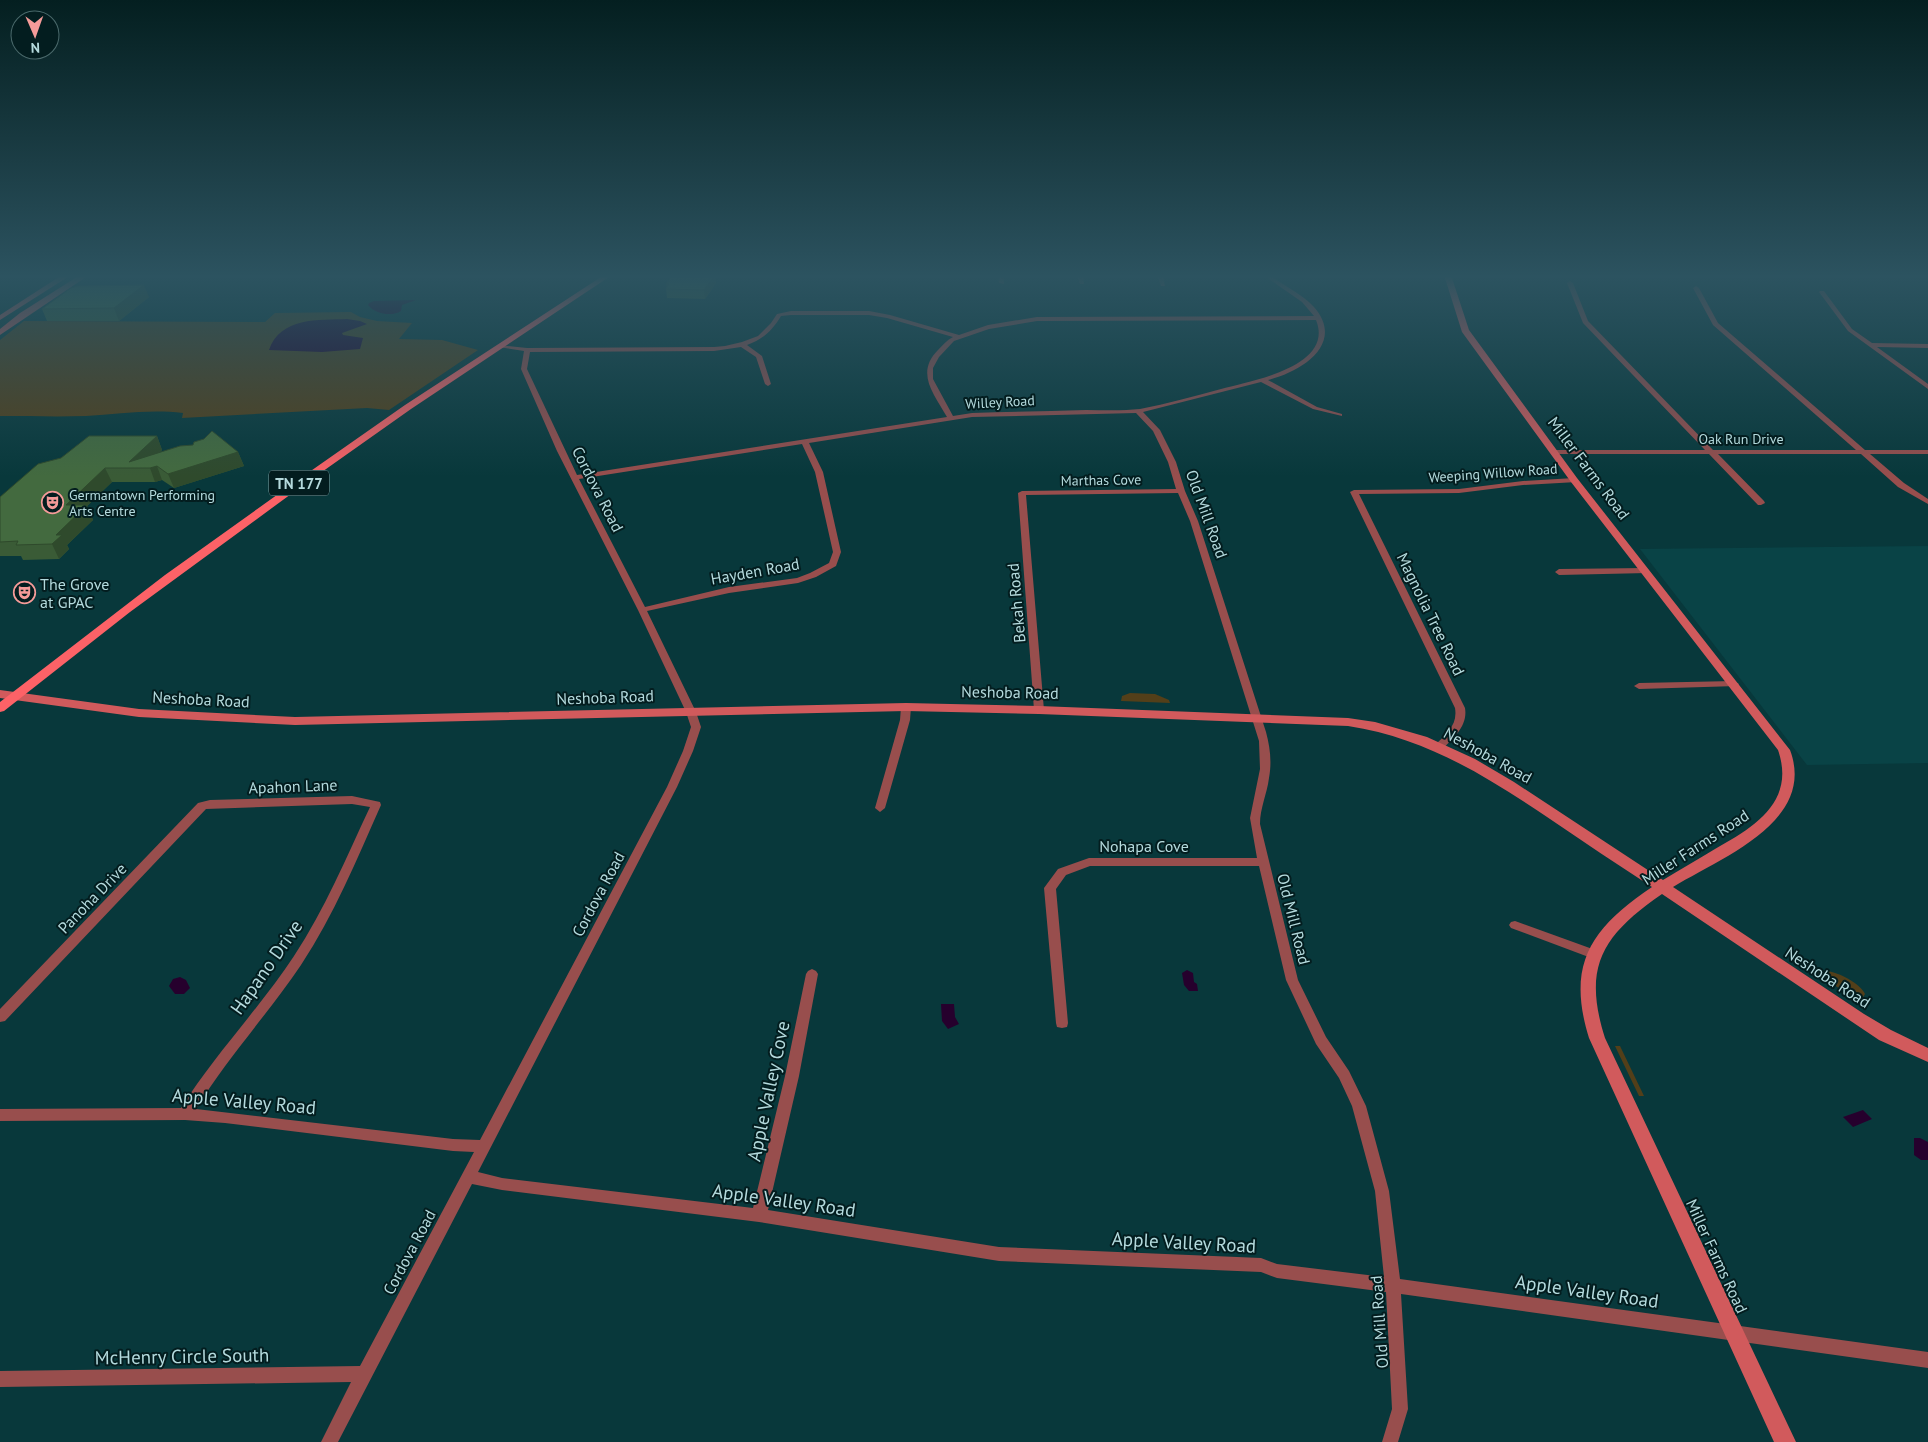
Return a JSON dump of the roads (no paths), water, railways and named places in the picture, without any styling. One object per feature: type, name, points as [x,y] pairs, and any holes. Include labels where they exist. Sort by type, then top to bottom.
[{"type":"main road","name":"TN 177","points":[[0,708],[89,638],[342,452],[506,342]]},
{"type":"street","points":[[500,346],[527,350],[694,350],[746,342]]},
{"type":"street","points":[[951,418],[930,379],[930,368],[936,356],[952,342]]},
{"type":"street","name":"Willey Road","points":[[574,478],[951,418],[998,413],[1138,411],[1164,406],[1294,369],[1317,349],[1320,342]]},
{"type":"street","name":"Miller Farms Road","points":[[1474,342],[1574,480],[1785,751],[1788,774],[1786,792],[1776,812],[1757,829],[1663,888],[1619,919],[1604,936],[1594,954],[1590,967],[1588,994],[1592,1022],[1597,1038],[1734,1333],[1754,1371],[1785,1442]]},
{"type":"street","points":[[1605,342],[1761,503]]},
{"type":"street","points":[[1736,342],[1901,485],[1928,502]]},
{"type":"street","points":[[1866,342],[1928,387]]},
{"type":"street","points":[[741,344],[759,356],[768,384]]},
{"type":"street","points":[[1870,345],[1928,346]]},
{"type":"street","name":"Cordova Road","points":[[330,1442],[683,764],[696,727],[691,712],[642,610],[574,478],[524,369],[527,350]]},
{"type":"street","points":[[1261,379],[1315,408],[1340,415]]},
{"type":"street","name":"Old Mill Road","points":[[1138,411],[1156,430],[1163,443],[1194,521],[1257,718],[1263,731],[1266,754],[1264,778],[1255,817],[1256,834],[1292,980],[1321,1040],[1344,1075],[1359,1106],[1382,1191],[1393,1284],[1400,1409],[1390,1442]]},
{"type":"street","name":"Hayden Road","points":[[642,610],[729,590],[798,580],[813,576],[833,564],[837,552],[820,472],[804,441]]},
{"type":"street","name":"Oak Run Drive","points":[[1555,452],[1928,452]]},
{"type":"street","name":"Weeping Willow Road","points":[[1354,492],[1459,491],[1523,483],[1574,480]]},
{"type":"street","name":"Marthas Cove","points":[[1022,493],[1181,491]]},
{"type":"street","name":"Magnolia Tree Road","points":[[1354,492],[1460,708],[1462,719],[1459,725],[1439,747]]},
{"type":"street","name":"Bekah Road","points":[[1022,493],[1039,710]]},
{"type":"street","points":[[1559,572],[1645,571]]},
{"type":"street","points":[[1639,686],[1734,684]]},
{"type":"street","name":"Neshoba Road","points":[[0,694],[139,713],[295,721],[906,707],[1039,710],[1361,723],[1404,734],[1439,747],[1470,762],[1509,785],[1885,1035],[1928,1055]]},
{"type":"street","points":[[880,808],[905,720],[906,707]]},
{"type":"street","name":"Apahon Lane","points":[[210,804],[352,800],[376,805]]},
{"type":"street","name":"Panoha Drive","points":[[0,1018],[202,806],[210,804]]},
{"type":"street","name":"Hapano Drive","points":[[184,1114],[297,962],[324,916],[376,805]]},
{"type":"street","name":"Nohapa Cove","points":[[1062,1022],[1050,888],[1062,872],[1089,862],[1263,862]]},
{"type":"street","points":[[1515,925],[1594,954]]},
{"type":"street","name":"Apple Valley Cove","points":[[759,1215],[792,1076],[812,974]]},
{"type":"street","name":"Apple Valley Road","points":[[0,1115],[184,1114],[484,1146]]},
{"type":"street","name":"Apple Valley Road","points":[[467,1176],[502,1184],[759,1215],[999,1254],[1262,1265],[1277,1271],[1393,1284],[1928,1360]]},
{"type":"street","name":"McHenry Circle South","points":[[0,1379],[365,1374]]},
{"type":"place","name":"Germantown Performing Arts Centre","points":[[53,503]]},
{"type":"place","name":"The Grove at GPAC","points":[[24,593]]}]
